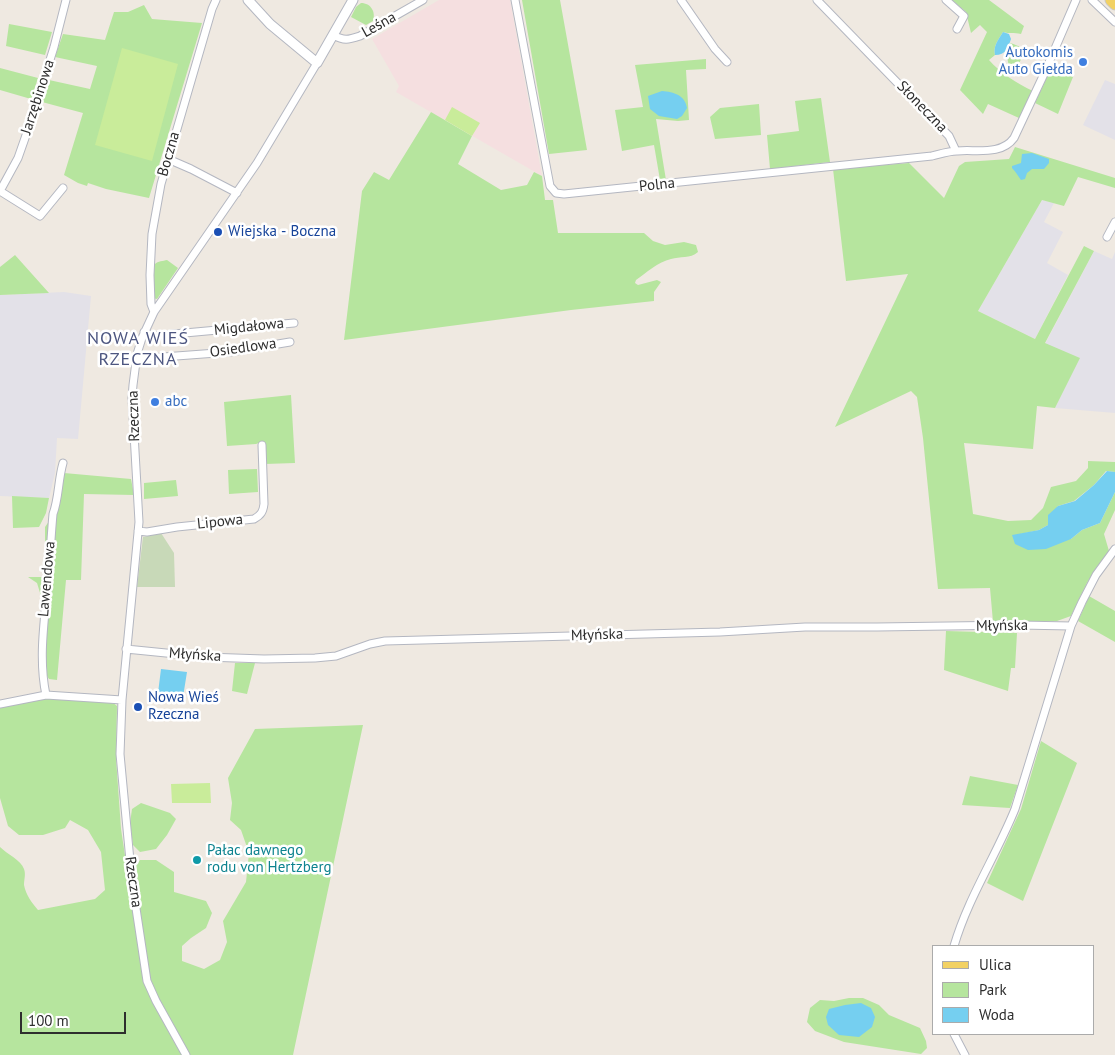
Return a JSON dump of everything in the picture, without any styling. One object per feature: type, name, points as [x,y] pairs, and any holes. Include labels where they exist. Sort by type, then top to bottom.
[{"type":"main road","points":[[1111,0],[1115,4]]},
{"type":"street","name":"Jarzębinowa","points":[[0,191],[18,158],[31,121],[54,47],[66,0]]},
{"type":"street","name":"Boczna","points":[[154,312],[150,293],[152,234],[161,184],[216,0]]},
{"type":"street","points":[[248,0],[270,24],[317,63],[353,0]]},
{"type":"street","name":"Leśna","points":[[333,35],[349,40],[360,36],[423,0]]},
{"type":"street","name":"Polna","points":[[515,0],[550,186],[556,193],[564,194],[663,185],[932,156],[956,151]]},
{"type":"street","points":[[681,0],[715,49],[727,62]]},
{"type":"street","name":"Słoneczna","points":[[817,0],[949,136],[956,151],[993,150],[1005,146],[1012,141],[1076,0]]},
{"type":"street","points":[[946,0],[964,16],[957,29]]},
{"type":"street","points":[[1092,0],[1115,22]]},
{"type":"street","name":"Rzeczna","points":[[186,1055],[156,1001],[148,982],[143,960],[132,882],[120,754],[126,649],[138,531],[139,503],[132,398],[136,359],[144,332],[154,312],[273,137],[317,63]]},
{"type":"street","points":[[168,160],[191,169],[236,193]]},
{"type":"street","points":[[0,191],[40,216],[63,188]]},
{"type":"street","points":[[1107,237],[1115,222]]},
{"type":"street","name":"Migdałowa","points":[[144,332],[152,336],[294,323]]},
{"type":"street","name":"Osiedlowa","points":[[136,359],[230,352],[290,342]]},
{"type":"street","name":"Lipowa","points":[[138,531],[147,532],[254,519],[262,513],[264,504],[262,445]]},
{"type":"street","name":"Lawendowa","points":[[46,695],[42,677],[43,627],[52,514],[63,463]]},
{"type":"street","points":[[954,945],[964,916],[1008,828],[1015,809],[1071,626],[1096,576],[1115,549]]},
{"type":"street","name":"Młyńska","points":[[126,649],[206,657],[306,658],[336,656],[370,644],[385,641],[720,632],[805,627],[1071,626]]},
{"type":"street","points":[[0,704],[46,695],[122,700]]},
{"type":"street","points":[[955,1035],[965,1055]]},
{"type":"shaded area","points":[[439,0],[510,0],[542,176],[396,92],[399,86],[372,39]]},
{"type":"shaded area","points":[[1105,80],[1115,84],[1115,140],[1083,125]]},
{"type":"shaded area","points":[[1042,200],[1054,203],[1044,222],[1063,232],[1047,263],[1068,275],[1035,339],[978,311]]},
{"type":"shaded area","points":[[1094,251],[1112,259],[1115,252],[1115,413],[1055,408],[1079,358],[1045,344]]},
{"type":"shaded area","points":[[64,292],[91,296],[78,439],[57,438],[55,473],[49,498],[0,496],[0,295]]},
{"type":"green space","points":[[522,0],[560,0],[587,150],[549,154]]},
{"type":"green space","points":[[952,0],[989,0],[1024,26],[1021,34],[1003,32],[995,46],[995,55],[989,60],[1009,78],[1033,91],[1019,118],[988,104],[983,114],[960,90],[987,32],[980,25],[971,33],[966,12]]},
{"type":"green space","points":[[361,3],[370,6],[373,11],[373,21],[366,25],[351,17],[356,7]]},
{"type":"green space","points":[[144,5],[152,19],[202,23],[149,198],[106,189],[88,183],[87,186],[64,175],[83,113],[42,102],[49,80],[90,89],[97,66],[55,57],[63,34],[105,40],[114,12],[128,12]]},
{"type":"green space","points":[[9,24],[52,32],[45,55],[6,46]]},
{"type":"green space","points":[[1010,43],[1021,47],[1024,52],[1015,70],[1009,67],[1006,51]]},
{"type":"green space","points":[[122,48],[178,64],[152,161],[95,145]]},
{"type":"green space","points":[[706,59],[706,69],[686,70],[689,120],[656,119],[666,180],[660,180],[654,145],[622,151],[615,110],[643,107],[635,65]]},
{"type":"green space","points":[[1053,64],[1073,77],[1058,114],[1035,103]]},
{"type":"green space","points":[[0,68],[38,78],[31,99],[0,90]]},
{"type":"green space","points":[[821,98],[830,162],[770,169],[767,135],[799,131],[795,101]]},
{"type":"green space","points":[[759,104],[761,135],[715,139],[710,117],[720,108]]},
{"type":"green space","points":[[452,107],[480,123],[472,136],[445,120]]},
{"type":"green space","points":[[431,112],[472,136],[458,164],[501,190],[527,185],[534,172],[542,176],[545,200],[553,200],[558,233],[644,233],[653,241],[665,245],[684,242],[696,245],[698,252],[692,256],[666,260],[636,280],[635,283],[638,285],[657,280],[661,282],[654,292],[654,301],[344,340],[362,191],[374,172],[389,180]]},
{"type":"green space","points":[[1015,147],[1115,178],[1115,188],[1078,177],[1064,206],[1042,200],[978,311],[1035,339],[1084,246],[1094,251],[1045,343],[1080,358],[1055,408],[1037,406],[1033,449],[964,443],[973,514],[1008,521],[1031,520],[1043,508],[1051,487],[1076,481],[1088,468],[1088,461],[1115,462],[1115,472],[1106,471],[1094,485],[1074,501],[1058,506],[1048,525],[1039,530],[1012,536],[1071,539],[1082,530],[1100,523],[1115,492],[1115,510],[1104,534],[1109,551],[1088,581],[1071,616],[1057,621],[993,622],[990,588],[938,589],[923,438],[917,397],[911,391],[835,427],[908,274],[846,281],[833,169],[909,163],[944,198],[959,166],[965,162],[1009,159]]},
{"type":"green space","points":[[15,255],[49,293],[0,295],[0,267]]},
{"type":"green space","points":[[167,260],[178,268],[157,299],[152,298],[153,267],[158,262]]},
{"type":"green space","points":[[291,395],[295,463],[265,464],[264,441],[256,444],[227,446],[224,402]]},
{"type":"green space","points":[[257,469],[258,492],[229,494],[228,470]]},
{"type":"green space","points":[[64,473],[131,479],[134,495],[84,494],[81,580],[66,580],[57,680],[49,679],[45,673],[41,596],[37,583],[28,577],[45,577],[45,527],[54,514]]},
{"type":"green space","points":[[176,480],[178,496],[144,499],[144,483]]},
{"type":"green space","points":[[12,496],[49,498],[46,513],[39,527],[13,528]]},
{"type":"green space","points":[[161,533],[174,553],[175,587],[137,587],[143,537]]},
{"type":"green space","points":[[1089,596],[1115,611],[1115,642],[1078,621]]},
{"type":"green space","points":[[946,631],[1017,633],[1015,668],[1011,668],[1008,691],[944,670]]},
{"type":"green space","points":[[235,663],[255,663],[247,694],[232,691]]},
{"type":"green space","points":[[43,698],[112,702],[117,706],[116,758],[121,829],[129,882],[137,881],[135,866],[140,860],[156,860],[174,872],[174,892],[206,901],[212,913],[206,928],[182,946],[182,961],[204,969],[220,960],[227,942],[223,921],[246,882],[249,853],[241,830],[230,820],[232,803],[228,778],[255,729],[363,725],[293,1055],[0,1055],[0,847],[17,860],[24,869],[25,889],[38,910],[95,899],[105,890],[101,852],[88,830],[70,820],[65,828],[43,835],[19,835],[8,826],[0,798],[0,706]]},
{"type":"green space","points":[[1041,741],[1077,763],[1023,901],[987,883],[1021,809]]},
{"type":"green space","points":[[970,776],[1018,785],[1010,808],[962,805]]},
{"type":"green space","points":[[210,783],[211,803],[172,803],[171,784]]},
{"type":"green space","points":[[141,803],[170,813],[176,819],[156,849],[140,852],[133,845],[130,823],[132,809]]},
{"type":"green space","points":[[863,998],[879,1005],[889,1015],[920,1028],[927,1048],[921,1054],[844,1042],[815,1031],[807,1022],[810,1008],[820,1000],[834,1001]]},
{"type":"water","points":[[1003,32],[1009,34],[1011,39],[1008,48],[999,55],[995,55],[995,46]]},
{"type":"water","points":[[662,91],[675,93],[684,100],[687,108],[682,116],[677,119],[659,116],[650,109],[648,96]]},
{"type":"water","points":[[1032,153],[1049,159],[1049,163],[1044,169],[1032,169],[1027,173],[1025,179],[1021,180],[1012,166],[1021,163],[1022,154]]},
{"type":"water","points":[[1107,471],[1115,472],[1115,492],[1100,523],[1082,530],[1071,539],[1046,549],[1028,550],[1015,544],[1012,535],[1039,530],[1048,525],[1048,515],[1058,506],[1075,501]]},
{"type":"water","points":[[161,669],[187,672],[183,697],[158,693]]},
{"type":"water","points":[[861,1003],[871,1008],[875,1017],[872,1027],[859,1037],[839,1035],[828,1025],[826,1017],[829,1009]]},
{"type":"place","name":"Autokomis Auto Giełda","points":[[1083,62]]},
{"type":"place","name":"Wiejska - Boczna","points":[[218,232]]},
{"type":"place","name":"abc","points":[[155,402]]},
{"type":"place","name":"Nowa Wieś Rzeczna","points":[[138,707]]},
{"type":"place","name":"Pałac dawnego rodu von Hertzberg","points":[[197,860]]},
{"type":"district","name":"NOWA WIEŚ RZECZNA","points":[[138,349]]}]
